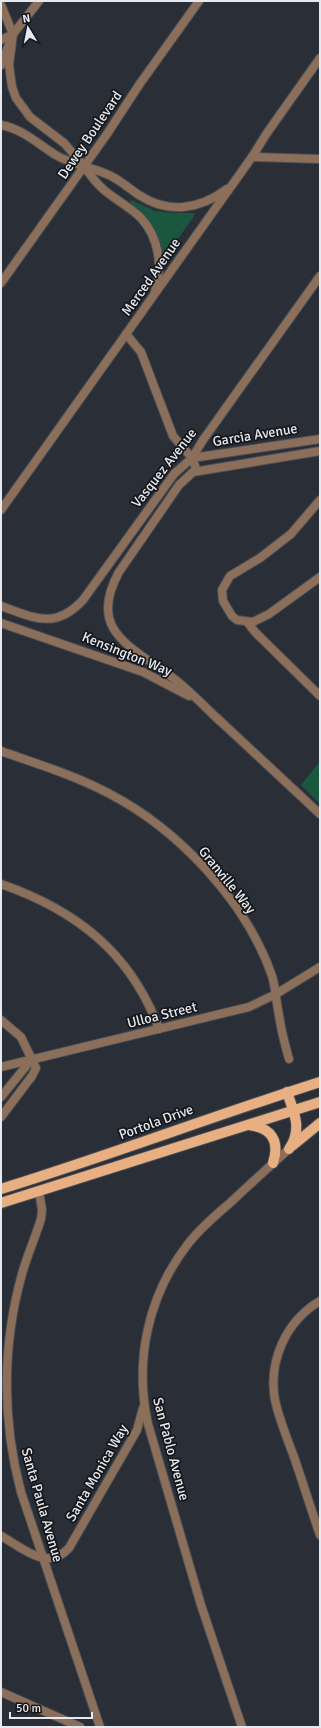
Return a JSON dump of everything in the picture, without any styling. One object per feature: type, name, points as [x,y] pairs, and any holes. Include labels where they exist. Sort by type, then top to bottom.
[{"type":"main road","name":"Portola Drive","points":[[1,1189],[98,1158],[287,1092],[320,1082]]},
{"type":"main road","points":[[287,1092],[293,1111],[297,1132],[295,1141],[289,1149]]},
{"type":"main road","name":"Portola Drive","points":[[1,1203],[320,1102]]},
{"type":"main road","points":[[289,1149],[320,1123]]},
{"type":"main road","points":[[248,1124],[263,1128],[273,1137],[276,1149],[273,1163]]},
{"type":"street","points":[[1,65],[13,34],[39,1]]},
{"type":"street","name":"Dewey Boulevard","points":[[1,283],[199,1]]},
{"type":"street","points":[[1,5],[13,34],[9,65],[12,87],[16,98],[30,117],[64,143],[104,190],[141,218],[150,230],[156,242],[159,269],[153,297]]},
{"type":"street","points":[[1,40],[13,34]]},
{"type":"street","name":"Merced Avenue","points":[[1,510],[153,297],[320,58]]},
{"type":"street","points":[[1,125],[21,132],[55,155],[113,177],[152,203],[167,207],[181,208],[196,206],[209,201],[232,185]]},
{"type":"street","points":[[252,156],[320,159]]},
{"type":"street","name":"Vasquez Avenue","points":[[1,606],[37,618],[48,619],[67,614],[83,600],[174,474],[192,458],[203,440],[320,276]]},
{"type":"street","points":[[126,334],[141,352],[172,436],[192,458],[197,471]]},
{"type":"street","name":"Garcia Avenue","points":[[192,458],[320,439]]},
{"type":"street","name":"Garcia Avenue","points":[[197,471],[320,451]]},
{"type":"street","name":"Vasquez Avenue","points":[[197,471],[193,472],[179,485],[119,572],[110,591],[108,611],[111,623],[118,635],[127,645],[174,678],[220,721]]},
{"type":"street","points":[[320,500],[291,534],[260,558],[230,576],[225,583],[222,596],[232,616],[237,620],[248,623],[260,619],[320,576]]},
{"type":"street","name":"Kensington Way","points":[[1,622],[143,672],[185,694],[220,721],[320,814]]},
{"type":"street","points":[[248,623],[255,632],[320,696]]},
{"type":"street","name":"Granville Way","points":[[1,752],[65,774],[108,793],[147,818],[182,846],[212,877],[248,927],[266,961],[276,994],[289,1059]]},
{"type":"street","points":[[1,884],[38,897],[54,906],[86,928],[101,941],[114,954],[136,982],[146,998],[159,1029]]},
{"type":"street","name":"Ulloa Street","points":[[1,1067],[249,1007],[276,994],[320,968]]},
{"type":"street","points":[[1,1020],[21,1037],[36,1068],[33,1075],[1,1117]]},
{"type":"street","points":[[1,1097],[31,1059]]},
{"type":"street","name":"San Pablo Avenue","points":[[242,1727],[201,1605],[144,1404],[142,1366],[147,1329],[156,1300],[166,1277],[188,1244],[202,1229],[289,1149]]},
{"type":"street","name":"Santa Paula Avenue","points":[[39,1191],[42,1210],[41,1219],[22,1275],[12,1318],[8,1354],[6,1397],[11,1448],[15,1469],[100,1727]]},
{"type":"street","points":[[320,1301],[302,1315],[283,1339],[275,1361],[273,1385],[279,1414],[320,1535]]},
{"type":"street","name":"Santa Monica Way","points":[[44,1559],[52,1560],[59,1557],[69,1548],[137,1430],[144,1404]]},
{"type":"street","points":[[1,1536],[44,1559]]},
{"type":"street","points":[[1,1692],[80,1727]]},
{"type":"green space","points":[[131,200],[155,211],[195,213],[166,256],[162,255],[151,226],[142,214],[130,203]]},
{"type":"green space","points":[[320,761],[320,804],[301,785]]}]
